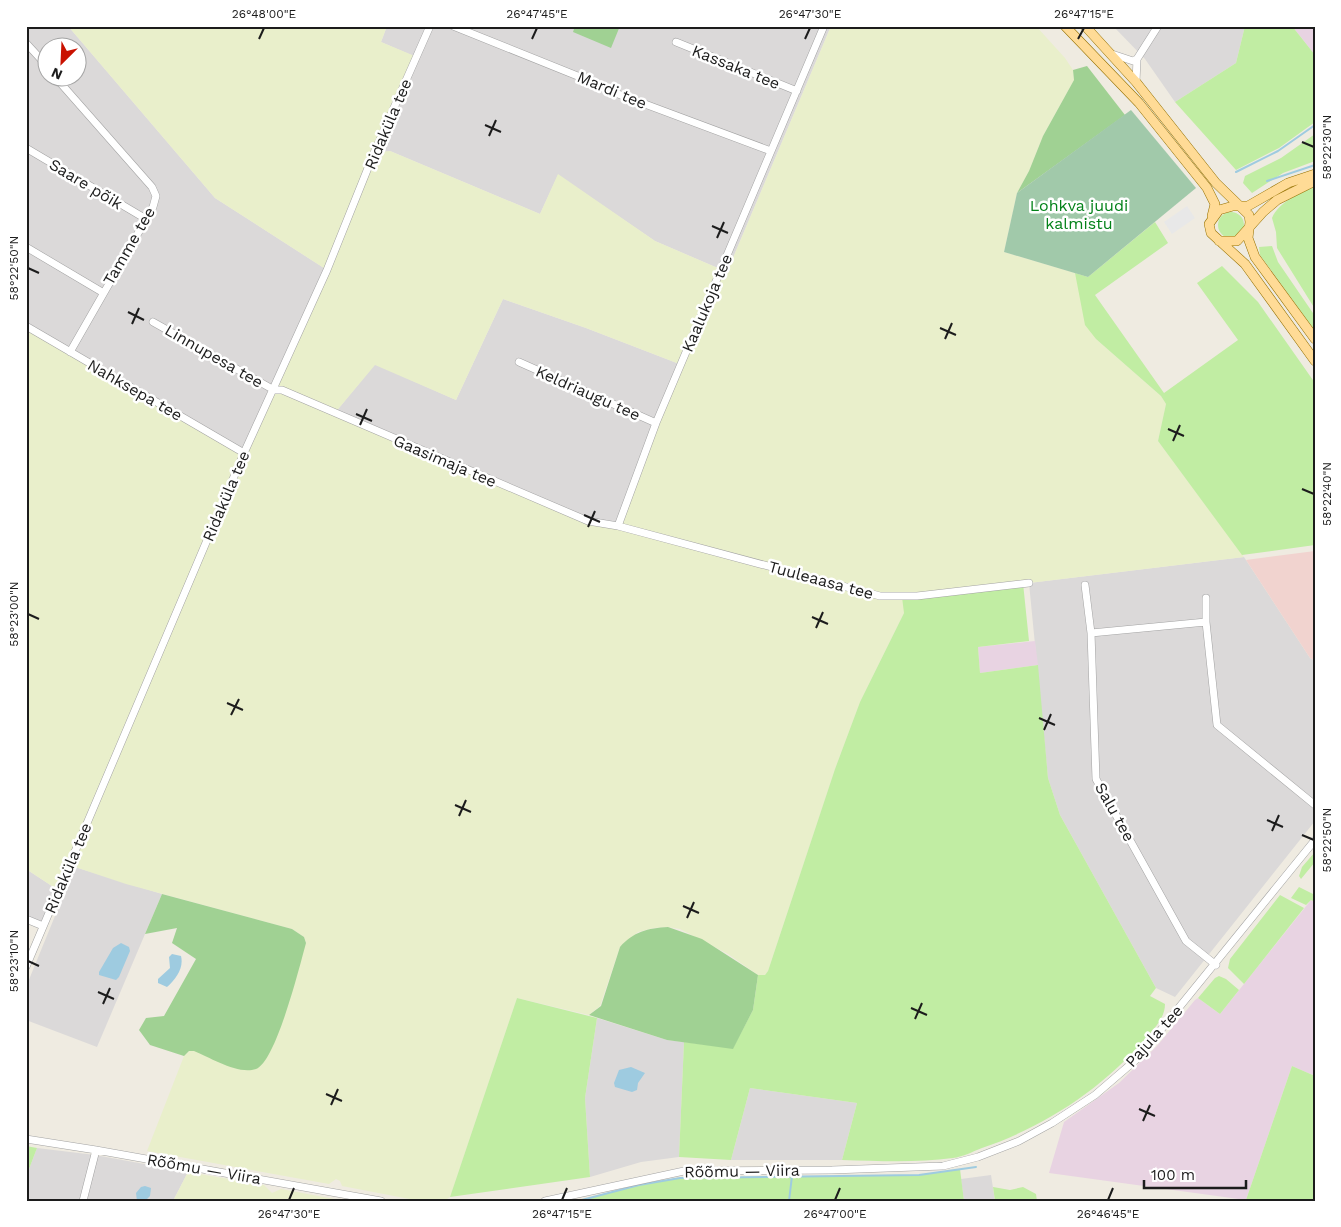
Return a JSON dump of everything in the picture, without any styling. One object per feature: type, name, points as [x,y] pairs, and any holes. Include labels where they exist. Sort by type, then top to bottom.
[{"type":"main road","points":[[1065,26],[1139,103],[1207,188],[1215,204],[1210,231],[1217,240],[1245,264],[1315,361]]},
{"type":"main road","points":[[1085,26],[1136,82],[1216,183],[1248,215],[1250,227],[1248,238],[1254,257],[1315,339]]},
{"type":"main road","points":[[1211,219],[1219,210],[1257,202],[1288,183],[1315,174]]},
{"type":"main road","points":[[1217,240],[1225,242],[1236,241],[1277,200],[1315,181]]},
{"type":"street","name":"Ridaküla tee","points":[[26,967],[244,453],[274,390],[430,26]]},
{"type":"street","name":"Mardi tee","points":[[453,26],[585,79],[610,91],[771,151]]},
{"type":"street","name":"Kaalukoja tee","points":[[618,526],[656,423],[824,26]]},
{"type":"street","points":[[1136,82],[1137,59],[1158,26]]},
{"type":"street","name":"Kassaka tee","points":[[676,42],[797,91]]},
{"type":"street","points":[[26,43],[38,56]]},
{"type":"street","points":[[1111,54],[1124,59],[1137,59]]},
{"type":"street","name":"Tamme tee","points":[[65,88],[152,187],[156,196],[146,219],[102,292],[70,352]]},
{"type":"street","name":"Saare põik","points":[[26,148],[146,219]]},
{"type":"street","points":[[26,247],[102,292]]},
{"type":"street","name":"Linnupesa tee","points":[[154,322],[274,390]]},
{"type":"street","name":"Nahksepa tee","points":[[26,326],[244,453]]},
{"type":"street","name":"Keldriaugu tee","points":[[519,362],[656,423]]},
{"type":"street","name":"Gaasimaja tee","points":[[274,390],[282,390],[588,521],[618,526]]},
{"type":"street","name":"Tuuleaasa tee","points":[[618,526],[880,596],[917,596],[1029,582]]},
{"type":"street","name":"Salu tee","points":[[1085,585],[1091,633],[1096,779],[1186,940],[1216,965]]},
{"type":"street","points":[[1206,598],[1206,622],[1217,725],[1315,805]]},
{"type":"street","points":[[1091,633],[1206,622]]},
{"type":"street","name":"Pajula tee","points":[[943,1166],[978,1157],[1019,1141],[1052,1123],[1095,1095],[1138,1058],[1216,965],[1315,840]]},
{"type":"street","points":[[26,919],[43,926]]},
{"type":"street","name":"Rõõmu — Viira","points":[[26,1139],[381,1201]]},
{"type":"street","points":[[83,1201],[96,1150]]},
{"type":"street","name":"Rõõmu — Viira","points":[[545,1201],[684,1171],[842,1170],[943,1166]]},
{"type":"shaded area","points":[[26,26],[68,26],[78,38],[38,38],[38,88],[88,88],[88,49],[215,198],[327,270],[244,453],[26,326]]},
{"type":"shaded area","points":[[387,26],[831,26],[727,272],[655,241],[558,175],[540,214],[390,151],[374,153],[416,57],[381,42]]},
{"type":"shaded area","points":[[1113,26],[1245,26],[1236,63],[1175,102],[1145,59]]},
{"type":"shaded area","points":[[1292,26],[1315,26],[1315,55]]},
{"type":"shaded area","points":[[1187,206],[1195,218],[1172,234],[1164,222]]},
{"type":"shaded area","points":[[503,299],[586,328],[682,365],[618,526],[588,521],[334,414],[375,364],[456,400]]},
{"type":"shaded area","points":[[1315,551],[1315,661],[1310,658],[1246,560]]},
{"type":"shaded area","points":[[1244,557],[1310,658],[1315,661],[1315,821],[1175,997],[1156,988],[1060,815],[1048,778],[1029,583]]},
{"type":"shaded area","points":[[1035,641],[1038,665],[980,673],[978,647]]},
{"type":"shaded area","points":[[75,867],[162,894],[97,1047],[26,1020],[26,987]]},
{"type":"shaded area","points":[[26,869],[58,890],[43,926],[26,919]]},
{"type":"shaded area","points":[[1311,900],[1315,902],[1315,1076],[1292,1066],[1246,1200],[1049,1173],[1064,1122],[1119,1083],[1157,1046],[1195,1000],[1198,998],[1220,1014]]},
{"type":"shaded area","points":[[597,1018],[667,1040],[684,1042],[679,1157],[641,1162],[590,1177],[585,1098]]},
{"type":"shaded area","points":[[750,1088],[857,1103],[842,1160],[731,1160]]},
{"type":"shaded area","points":[[37,1148],[95,1155],[188,1172],[173,1201],[26,1201],[26,1177]]},
{"type":"shaded area","points":[[991,1175],[995,1201],[964,1201],[961,1179]]},
{"type":"green space","points":[[68,26],[387,26],[381,42],[417,57],[375,153],[390,151],[540,214],[558,174],[655,241],[727,272],[831,26],[1036,26],[1065,58],[1073,70],[1074,80],[1043,136],[1029,171],[1017,193],[1004,252],[1075,273],[1096,339],[1161,396],[1166,404],[1158,441],[1244,557],[1029,583],[904,613],[860,702],[835,769],[768,971],[765,975],[758,975],[728,954],[680,929],[668,927],[654,928],[638,932],[620,947],[600,1006],[589,1015],[517,998],[450,1197],[444,1201],[420,1201],[342,1186],[340,1181],[336,1179],[329,1184],[147,1151],[184,1056],[189,1051],[194,1051],[306,943],[304,937],[292,929],[126,884],[75,867],[69,867],[58,890],[26,869],[26,326],[244,453],[327,270],[215,198],[88,49],[88,38],[78,38]],"holes":[[[503,299],[586,328],[682,365],[618,526],[588,521],[334,414],[375,365],[456,400]]]},
{"type":"green space","points":[[575,26],[620,26],[611,48],[573,32]]},
{"type":"green space","points":[[1245,26],[1292,26],[1315,55],[1315,122],[1279,148],[1236,170],[1175,102],[1236,63]]},
{"type":"green space","points":[[1087,66],[1125,115],[1017,193],[1029,171],[1043,136],[1074,80],[1073,70]]},
{"type":"green space","name":"Lohkva juudi kalmistu","points":[[1131,110],[1196,188],[1088,277],[1004,252],[1017,193]]},
{"type":"green space","points":[[1315,134],[1315,161],[1283,173],[1252,193],[1243,183],[1245,176],[1281,158]]},
{"type":"green space","points":[[1315,187],[1315,309],[1277,248],[1276,232],[1272,218],[1284,203],[1296,195]]},
{"type":"green space","points":[[1231,212],[1240,216],[1244,225],[1240,234],[1231,238],[1222,234],[1218,225],[1222,216]]},
{"type":"green space","points":[[1155,222],[1168,243],[1095,295],[1164,393],[1238,340],[1197,283],[1222,266],[1258,302],[1315,383],[1315,545],[1242,555],[1158,441],[1166,404],[1161,396],[1096,339],[1085,325],[1075,273],[1088,277]]},
{"type":"green space","points":[[1272,246],[1278,262],[1315,316],[1315,331],[1260,255],[1259,247]]},
{"type":"green space","points":[[1023,583],[1029,641],[978,647],[980,673],[1038,665],[1048,778],[1060,815],[1156,988],[1150,996],[1165,1004],[1161,1019],[1128,1057],[1110,1074],[1071,1104],[1028,1129],[960,1157],[911,1161],[842,1160],[857,1103],[750,1088],[731,1160],[679,1157],[684,1042],[733,1048],[753,1010],[758,975],[765,975],[768,971],[835,769],[860,702],[904,613],[902,597]]},
{"type":"green space","points":[[1315,852],[1315,862],[1301,879],[1299,876],[1302,867]]},
{"type":"green space","points":[[1299,887],[1315,895],[1315,902],[1311,900],[1306,905],[1291,898]]},
{"type":"green space","points":[[162,894],[292,929],[304,937],[306,943],[279,1032],[264,1062],[256,1069],[241,1070],[194,1051],[189,1051],[184,1056],[150,1045],[139,1030],[146,1018],[164,1016],[196,959],[172,943],[177,928],[145,934]]},
{"type":"green space","points":[[1280,895],[1304,908],[1244,984],[1228,968],[1230,959]]},
{"type":"green space","points":[[668,927],[702,939],[758,975],[753,1010],[733,1049],[667,1040],[589,1015],[601,1006],[620,947],[636,934],[654,928]]},
{"type":"green space","points":[[1219,976],[1226,979],[1239,990],[1220,1014],[1198,998],[1215,978]]},
{"type":"green space","points":[[517,998],[597,1018],[585,1098],[590,1177],[450,1197]]},
{"type":"green space","points":[[1292,1066],[1315,1076],[1313,1201],[1246,1200]]},
{"type":"green space","points":[[26,1146],[37,1148],[26,1177]]},
{"type":"green space","points":[[960,1169],[964,1201],[578,1201],[639,1185],[680,1178],[919,1175]]},
{"type":"green space","points":[[188,1172],[264,1185],[272,1193],[281,1189],[345,1201],[173,1201]]},
{"type":"green space","points":[[993,1187],[1010,1190],[1023,1187],[1036,1194],[1037,1201],[995,1201]]},
{"type":"water","points":[[121,943],[129,947],[130,951],[119,977],[116,980],[99,975],[113,948]]},
{"type":"water","points":[[172,954],[181,956],[182,960],[176,977],[167,987],[158,983],[158,979],[170,968],[169,957]]},
{"type":"water","points":[[631,1067],[645,1073],[638,1083],[637,1090],[632,1092],[615,1087],[614,1083],[619,1070]]},
{"type":"water","points":[[141,1187],[151,1188],[150,1196],[145,1201],[137,1201],[136,1193]]},
{"type":"waterway","points":[[1236,172],[1278,151],[1315,125]]},
{"type":"waterway","points":[[1267,181],[1315,165]]},
{"type":"waterway","points":[[578,1201],[639,1185],[680,1178],[919,1175],[976,1167]]},
{"type":"waterway","points":[[789,1201],[792,1176]]}]
